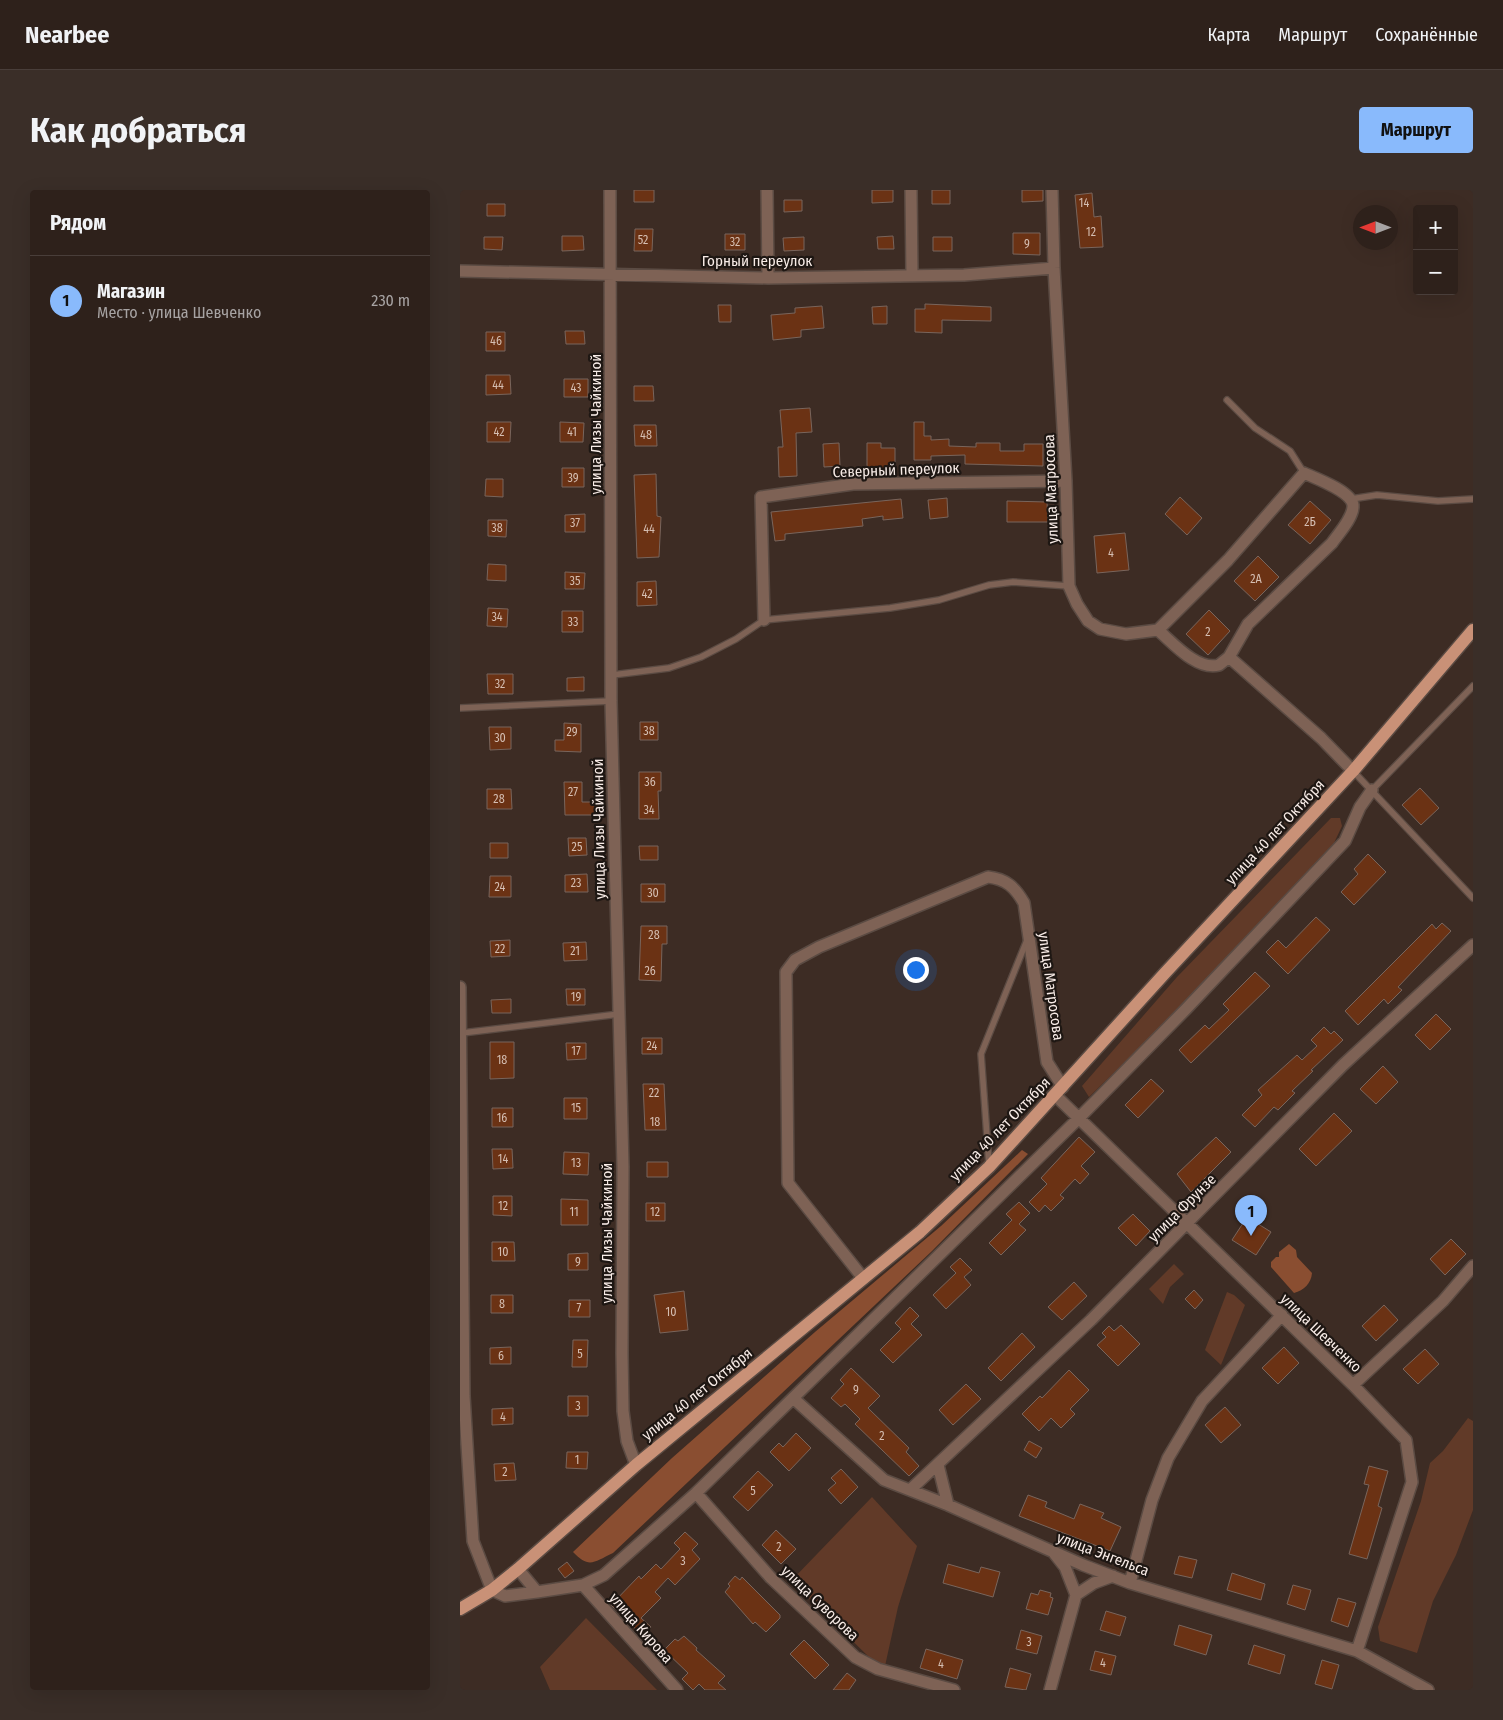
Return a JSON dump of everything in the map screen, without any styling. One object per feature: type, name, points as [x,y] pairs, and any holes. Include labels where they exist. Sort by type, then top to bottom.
[{"type":"main road","name":"улица 40 лет Октября","points":[[460,1609],[492,1590],[518,1569],[636,1465],[920,1232],[989,1167],[1165,972],[1353,771],[1473,630]]},
{"type":"street","name":"улица Лизы Чайкиной","points":[[610,190],[611,701],[623,1167],[623,1411],[627,1440],[636,1465]]},
{"type":"street","points":[[767,190],[768,278]]},
{"type":"street","points":[[911,190],[912,274]]},
{"type":"street","name":"улица Матросова","points":[[1052,190],[1054,268],[1066,481],[1069,586],[1077,604],[1088,621],[1100,629],[1126,634],[1158,630]]},
{"type":"street","name":"Горный переулок","points":[[460,271],[768,278],[912,274],[964,275],[1054,268]]},
{"type":"street","points":[[1304,473],[1324,481],[1351,499],[1353,506],[1349,516],[1332,543],[1248,624],[1230,656],[1219,665],[1207,665],[1191,658],[1158,630],[1228,560],[1304,473]]},
{"type":"street","name":"Северный переулок","points":[[764,620],[761,497],[853,484],[1066,481]]},
{"type":"street","points":[[1230,656],[1321,738],[1353,771]]},
{"type":"street","points":[[460,987],[462,1034],[464,1396],[473,1540],[492,1590],[505,1596],[583,1585],[604,1575],[696,1493],[1078,1118],[1193,1002],[1345,841],[1360,807],[1372,790]]},
{"type":"street","name":"улица Матросова","points":[[863,1278],[788,1183],[786,972],[795,960],[819,948],[988,878],[1001,879],[1014,888],[1024,903],[1047,1062],[1059,1091]]},
{"type":"street","name":"улица Фрунзе","points":[[910,1490],[1091,1320],[1343,1065],[1473,945]]},
{"type":"street","name":"улица Шевченко","points":[[1059,1091],[1078,1118],[1353,1384],[1406,1440],[1412,1482],[1357,1651]]},
{"type":"street","points":[[1353,1384],[1443,1301],[1473,1266]]},
{"type":"street","points":[[1130,1582],[1152,1500],[1168,1458],[1202,1401],[1282,1315]]},
{"type":"street","name":"улица Энгельса","points":[[793,1398],[884,1480],[948,1505],[1113,1576],[1357,1651],[1408,1685],[1428,1690]]},
{"type":"street","points":[[938,1465],[948,1505]]},
{"type":"street","name":"улица Суворова","points":[[696,1493],[771,1578],[855,1657],[878,1669],[954,1690]]},
{"type":"street","points":[[1050,1690],[1076,1595],[1065,1567],[1054,1552]]},
{"type":"street","points":[[518,1569],[537,1592]]},
{"type":"street","points":[[1076,1595],[1094,1583],[1113,1576]]},
{"type":"street","name":"улица Кирова","points":[[583,1585],[678,1690]]},
{"type":"lane","points":[[1226,400],[1255,428],[1290,451],[1304,473]]},
{"type":"lane","points":[[1351,499],[1377,495],[1438,501],[1473,499]]},
{"type":"lane","points":[[612,675],[670,668],[701,657],[736,639],[764,620],[890,608],[939,600],[989,585],[1013,582],[1069,586]]},
{"type":"lane","points":[[1372,790],[1473,686]]},
{"type":"lane","points":[[460,708],[611,701]]},
{"type":"lane","points":[[1353,771],[1473,898]]},
{"type":"lane","points":[[989,1167],[981,1054],[1029,936]]},
{"type":"lane","points":[[462,1034],[619,1014]]},
{"type":"shaded area","points":[[1331,818],[1340,818],[1342,826],[1334,843],[1172,1016],[1089,1097],[1082,1086],[1177,977]]},
{"type":"shaded area","points":[[1022,1150],[1028,1154],[932,1251],[613,1553],[596,1561],[588,1562],[583,1561],[573,1552],[672,1458],[815,1332],[941,1226]]},
{"type":"shaded area","points":[[1289,1244],[1296,1250],[1297,1257],[1312,1273],[1306,1286],[1294,1293],[1271,1267],[1271,1262],[1276,1257],[1279,1257],[1279,1252]]},
{"type":"shaded area","points":[[1174,1264],[1184,1274],[1170,1287],[1163,1304],[1149,1289]]},
{"type":"shaded area","points":[[1227,1292],[1234,1295],[1245,1305],[1221,1365],[1205,1350]]},
{"type":"shaded area","points":[[1468,1418],[1473,1421],[1473,1510],[1456,1555],[1433,1601],[1417,1653],[1380,1641],[1378,1627],[1421,1501],[1430,1463],[1443,1451]]},
{"type":"shaded area","points":[[872,1497],[917,1546],[898,1607],[885,1666],[870,1658],[791,1581]]},
{"type":"shaded area","points":[[586,1618],[657,1690],[550,1690],[540,1667]]},
{"type":"building","points":[[634,190],[654,190],[654,202],[634,202]]},
{"type":"building","points":[[872,190],[893,190],[893,202],[872,203]]},
{"type":"building","points":[[932,190],[950,190],[950,204],[932,204]]},
{"type":"building","points":[[1022,190],[1043,190],[1043,201],[1022,202]]},
{"type":"building","points":[[1092,193],[1094,217],[1101,216],[1103,247],[1080,248],[1075,195]]},
{"type":"building","points":[[784,200],[802,200],[802,211],[784,212]]},
{"type":"building","points":[[487,204],[505,204],[505,216],[487,216]]},
{"type":"building","points":[[635,229],[653,229],[652,251],[634,251]]},
{"type":"building","points":[[1013,233],[1040,233],[1040,255],[1013,254]]},
{"type":"building","points":[[725,234],[745,234],[745,250],[725,250]]},
{"type":"building","points":[[562,236],[583,236],[584,250],[562,251]]},
{"type":"building","points":[[893,236],[894,249],[878,249],[877,237]]},
{"type":"building","points":[[484,237],[503,237],[502,250],[484,249]]},
{"type":"building","points":[[804,237],[804,250],[784,251],[783,238]]},
{"type":"building","points":[[933,237],[952,237],[952,251],[933,251]]},
{"type":"building","points":[[925,304],[991,307],[991,321],[942,320],[942,333],[915,332],[915,309],[925,309]]},
{"type":"building","points":[[718,305],[731,305],[731,322],[719,322]]},
{"type":"building","points":[[822,306],[824,328],[801,330],[801,337],[773,340],[771,315],[795,313],[795,308]]},
{"type":"building","points":[[887,306],[887,324],[873,324],[872,307]]},
{"type":"building","points":[[565,331],[584,331],[585,344],[566,344]]},
{"type":"building","points":[[486,332],[505,332],[505,351],[486,351]]},
{"type":"building","points":[[486,375],[510,375],[511,394],[486,395]]},
{"type":"building","points":[[564,379],[588,379],[588,397],[564,397]]},
{"type":"building","points":[[634,386],[653,386],[654,401],[634,401]]},
{"type":"building","points":[[810,408],[812,432],[796,433],[797,476],[779,477],[778,447],[783,447],[780,410]]},
{"type":"building","points":[[487,422],[511,422],[510,442],[487,442]]},
{"type":"building","points":[[560,422],[584,423],[583,442],[560,442]]},
{"type":"building","points":[[914,422],[924,422],[924,436],[931,436],[931,440],[949,439],[949,446],[976,447],[976,443],[1000,443],[1000,451],[1024,451],[1024,444],[1043,444],[1043,466],[965,464],[965,455],[931,456],[931,460],[914,460]]},
{"type":"building","points":[[634,425],[656,425],[657,446],[635,446]]},
{"type":"building","points":[[839,443],[840,466],[824,467],[823,444]]},
{"type":"building","points":[[867,443],[881,443],[881,448],[895,448],[895,470],[867,470]]},
{"type":"building","points":[[562,468],[584,468],[584,487],[562,487]]},
{"type":"building","points":[[656,474],[657,516],[661,517],[659,557],[637,558],[634,475]]},
{"type":"building","points":[[486,479],[503,479],[503,497],[485,496]]},
{"type":"building","points":[[1180,497],[1202,518],[1187,535],[1165,514]]},
{"type":"building","points":[[947,498],[948,517],[930,519],[928,500]]},
{"type":"building","points":[[901,499],[903,518],[883,520],[883,516],[862,519],[863,526],[785,534],[785,540],[775,541],[771,512]]},
{"type":"building","points":[[1007,501],[1047,502],[1048,522],[1007,522]]},
{"type":"building","points":[[1310,501],[1331,520],[1310,544],[1288,525]]},
{"type":"building","points":[[585,514],[585,532],[565,532],[565,515]]},
{"type":"building","points":[[488,520],[507,520],[506,537],[488,536]]},
{"type":"building","points":[[1125,533],[1129,570],[1097,573],[1094,536]]},
{"type":"building","points":[[1258,556],[1279,577],[1255,601],[1234,581]]},
{"type":"building","points":[[488,564],[506,565],[506,581],[487,580]]},
{"type":"building","points":[[565,572],[585,573],[584,589],[565,589]]},
{"type":"building","points":[[656,581],[657,605],[637,606],[637,582]]},
{"type":"building","points":[[488,608],[508,609],[507,627],[487,626]]},
{"type":"building","points":[[1209,610],[1230,631],[1208,655],[1186,634]]},
{"type":"building","points":[[562,611],[583,611],[583,632],[562,632]]},
{"type":"building","points":[[487,674],[513,674],[513,694],[488,694]]},
{"type":"building","points":[[584,677],[584,691],[567,691],[567,678]]},
{"type":"building","points":[[640,722],[658,722],[658,740],[640,740]]},
{"type":"building","points":[[564,723],[581,724],[581,752],[555,751],[555,740],[564,740]]},
{"type":"building","points":[[489,727],[511,727],[511,749],[490,750]]},
{"type":"building","points":[[639,772],[661,772],[661,791],[658,791],[659,819],[639,819]]},
{"type":"building","points":[[564,782],[582,782],[582,802],[595,802],[595,815],[565,815]]},
{"type":"building","points":[[1420,788],[1439,808],[1421,825],[1402,805]]},
{"type":"building","points":[[487,789],[511,789],[512,809],[487,809]]},
{"type":"building","points":[[568,838],[586,838],[587,855],[569,856]]},
{"type":"building","points":[[490,843],[508,843],[508,858],[490,858]]},
{"type":"building","points":[[639,846],[658,846],[658,860],[640,860]]},
{"type":"building","points":[[1368,854],[1386,872],[1354,905],[1341,892],[1358,874],[1354,869]]},
{"type":"building","points":[[587,874],[588,892],[565,892],[565,875]]},
{"type":"building","points":[[490,876],[511,876],[511,897],[489,897]]},
{"type":"building","points":[[641,884],[665,884],[665,902],[641,902]]},
{"type":"building","points":[[1316,917],[1330,930],[1288,974],[1266,952],[1278,940],[1286,948]]},
{"type":"building","points":[[1442,923],[1451,931],[1398,987],[1402,990],[1388,1004],[1384,999],[1358,1025],[1345,1011],[1432,924],[1436,929]]},
{"type":"building","points":[[641,926],[667,926],[667,944],[662,944],[661,981],[639,980]]},
{"type":"building","points":[[510,940],[510,956],[491,957],[490,941]]},
{"type":"building","points":[[586,942],[587,960],[564,961],[563,943]]},
{"type":"building","points":[[1255,972],[1270,986],[1191,1063],[1179,1050],[1205,1025],[1209,1029],[1229,1010],[1223,1004]]},
{"type":"building","points":[[566,989],[585,989],[585,1005],[567,1005]]},
{"type":"building","points":[[511,999],[511,1013],[492,1013],[491,1000]]},
{"type":"building","points":[[1436,1014],[1451,1029],[1430,1050],[1415,1035]]},
{"type":"building","points":[[1324,1027],[1331,1034],[1334,1031],[1343,1040],[1311,1070],[1313,1071],[1292,1091],[1295,1093],[1278,1110],[1274,1107],[1255,1127],[1242,1115],[1262,1095],[1258,1090],[1297,1055],[1302,1060],[1317,1046],[1311,1040]]},
{"type":"building","points":[[642,1038],[662,1038],[662,1054],[642,1054]]},
{"type":"building","points":[[490,1042],[514,1042],[514,1078],[490,1079]]},
{"type":"building","points":[[566,1043],[586,1043],[586,1059],[567,1060]]},
{"type":"building","points":[[1383,1066],[1398,1082],[1376,1104],[1360,1089]]},
{"type":"building","points":[[1151,1079],[1164,1091],[1138,1118],[1125,1105]]},
{"type":"building","points":[[643,1084],[664,1084],[666,1130],[645,1130]]},
{"type":"building","points":[[564,1098],[587,1098],[587,1119],[564,1119]]},
{"type":"building","points":[[492,1108],[513,1108],[513,1127],[492,1127]]},
{"type":"building","points":[[1334,1113],[1352,1131],[1316,1166],[1299,1149]]},
{"type":"building","points":[[1079,1137],[1095,1152],[1081,1166],[1089,1174],[1080,1184],[1075,1179],[1060,1195],[1064,1198],[1051,1211],[1045,1205],[1039,1212],[1029,1202],[1047,1184],[1041,1178]]},
{"type":"building","points":[[1216,1137],[1231,1152],[1191,1192],[1177,1174]]},
{"type":"building","points":[[492,1149],[512,1149],[513,1168],[493,1169]]},
{"type":"building","points":[[564,1152],[589,1153],[588,1175],[563,1174]]},
{"type":"building","points":[[647,1162],[668,1162],[668,1177],[647,1177]]},
{"type":"building","points":[[493,1196],[512,1196],[512,1216],[493,1215]]},
{"type":"building","points":[[561,1199],[588,1200],[588,1225],[561,1225]]},
{"type":"building","points":[[1019,1202],[1030,1213],[1019,1224],[1026,1230],[1001,1255],[989,1243],[1012,1220],[1006,1214]]},
{"type":"building","points":[[646,1203],[665,1203],[665,1221],[646,1221]]},
{"type":"building","points":[[1133,1214],[1150,1231],[1136,1246],[1118,1228]]},
{"type":"building","points":[[1247,1217],[1271,1232],[1256,1255],[1232,1240]]},
{"type":"building","points":[[1451,1239],[1466,1254],[1445,1275],[1430,1259]]},
{"type":"building","points":[[492,1242],[514,1242],[515,1261],[492,1261]]},
{"type":"building","points":[[588,1253],[588,1270],[568,1270],[568,1254]]},
{"type":"building","points":[[960,1258],[972,1270],[964,1277],[971,1285],[946,1309],[933,1295],[956,1273],[950,1267]]},
{"type":"building","points":[[1074,1282],[1087,1296],[1062,1320],[1048,1307]]},
{"type":"building","points":[[1194,1290],[1203,1300],[1195,1309],[1185,1299]]},
{"type":"building","points":[[684,1291],[688,1330],[660,1333],[654,1295]]},
{"type":"building","points":[[491,1295],[513,1295],[513,1313],[491,1313]]},
{"type":"building","points":[[569,1300],[590,1300],[590,1317],[569,1317]]},
{"type":"building","points":[[1384,1305],[1398,1320],[1376,1341],[1362,1326]]},
{"type":"building","points":[[910,1307],[919,1316],[911,1324],[922,1335],[893,1363],[880,1350],[901,1329],[895,1323]]},
{"type":"building","points":[[1121,1325],[1140,1344],[1118,1366],[1097,1345],[1106,1337],[1102,1333],[1109,1326],[1114,1331]]},
{"type":"building","points":[[1022,1333],[1035,1347],[1001,1381],[988,1368]]},
{"type":"building","points":[[573,1340],[588,1340],[587,1367],[572,1367]]},
{"type":"building","points":[[511,1347],[511,1364],[490,1364],[490,1348]]},
{"type":"building","points":[[1284,1347],[1299,1363],[1278,1384],[1262,1368]]},
{"type":"building","points":[[1425,1349],[1439,1364],[1418,1384],[1403,1369]]},
{"type":"building","points":[[851,1368],[880,1396],[868,1408],[909,1448],[906,1452],[919,1466],[909,1476],[855,1424],[860,1419],[845,1404],[841,1407],[831,1398],[844,1384],[840,1380]]},
{"type":"building","points":[[1069,1370],[1089,1390],[1070,1409],[1075,1414],[1061,1428],[1051,1418],[1039,1431],[1022,1414],[1040,1396],[1042,1398]]},
{"type":"building","points":[[966,1384],[981,1399],[953,1425],[939,1410]]},
{"type":"building","points":[[568,1396],[588,1396],[588,1416],[568,1416]]},
{"type":"building","points":[[1225,1407],[1241,1425],[1221,1443],[1205,1425]]},
{"type":"building","points":[[513,1408],[513,1424],[492,1425],[492,1409]]},
{"type":"building","points":[[796,1433],[811,1448],[789,1471],[770,1452],[779,1443],[783,1447]]},
{"type":"building","points":[[1029,1441],[1042,1448],[1036,1458],[1024,1450]]},
{"type":"building","points":[[567,1452],[588,1452],[587,1469],[566,1468]]},
{"type":"building","points":[[514,1463],[516,1480],[495,1481],[494,1464]]},
{"type":"building","points":[[1369,1466],[1388,1471],[1378,1506],[1382,1508],[1367,1559],[1349,1554],[1369,1485],[1364,1484]]},
{"type":"building","points":[[841,1469],[858,1487],[841,1504],[828,1490],[836,1483],[831,1478]]},
{"type":"building","points":[[758,1471],[773,1485],[748,1511],[733,1497]]},
{"type":"building","points":[[1028,1495],[1047,1502],[1045,1507],[1074,1519],[1080,1504],[1104,1513],[1101,1518],[1121,1527],[1110,1551],[1019,1516]]},
{"type":"building","points":[[776,1530],[796,1549],[781,1564],[762,1545]]},
{"type":"building","points":[[685,1532],[698,1544],[692,1550],[700,1559],[675,1585],[668,1578],[655,1592],[661,1598],[641,1618],[651,1627],[643,1636],[611,1605],[639,1576],[641,1579],[656,1564],[661,1569],[680,1549],[674,1543]]},
{"type":"building","points":[[1179,1556],[1197,1560],[1192,1578],[1174,1574]]},
{"type":"building","points":[[567,1562],[574,1571],[565,1578],[558,1569]]},
{"type":"building","points":[[948,1564],[979,1573],[981,1567],[1000,1572],[993,1597],[943,1583]]},
{"type":"building","points":[[1232,1573],[1265,1584],[1261,1600],[1227,1590]]},
{"type":"building","points":[[735,1576],[740,1580],[742,1577],[780,1615],[780,1618],[766,1632],[755,1622],[753,1624],[725,1592],[730,1586],[728,1584]]},
{"type":"building","points":[[1293,1585],[1311,1590],[1305,1610],[1287,1604]]},
{"type":"building","points":[[1040,1590],[1051,1593],[1050,1597],[1053,1598],[1048,1615],[1026,1609],[1031,1593],[1038,1595]]},
{"type":"building","points":[[1338,1598],[1356,1603],[1348,1627],[1331,1621]]},
{"type":"building","points":[[1106,1611],[1126,1617],[1120,1636],[1100,1630]]},
{"type":"building","points":[[1179,1625],[1212,1635],[1206,1655],[1174,1645]]},
{"type":"building","points":[[1021,1630],[1042,1636],[1037,1654],[1016,1649]]},
{"type":"building","points":[[684,1636],[697,1648],[696,1650],[725,1676],[718,1683],[726,1690],[705,1690],[699,1684],[693,1690],[682,1679],[688,1673],[664,1650],[675,1639],[678,1641]]},
{"type":"building","points":[[804,1640],[829,1665],[815,1679],[790,1654]]},
{"type":"building","points":[[1254,1645],[1285,1655],[1280,1674],[1248,1664]]},
{"type":"building","points":[[926,1649],[963,1660],[957,1679],[920,1668]]},
{"type":"building","points":[[1095,1651],[1116,1656],[1111,1675],[1090,1670]]},
{"type":"building","points":[[1322,1660],[1339,1665],[1332,1689],[1315,1684]]},
{"type":"building","points":[[1010,1668],[1031,1674],[1026,1690],[1005,1687]]},
{"type":"building","points":[[847,1673],[856,1680],[849,1690],[833,1690]]},
{"type":"place","name":"Магазин","points":[[1251,1236]]}]
